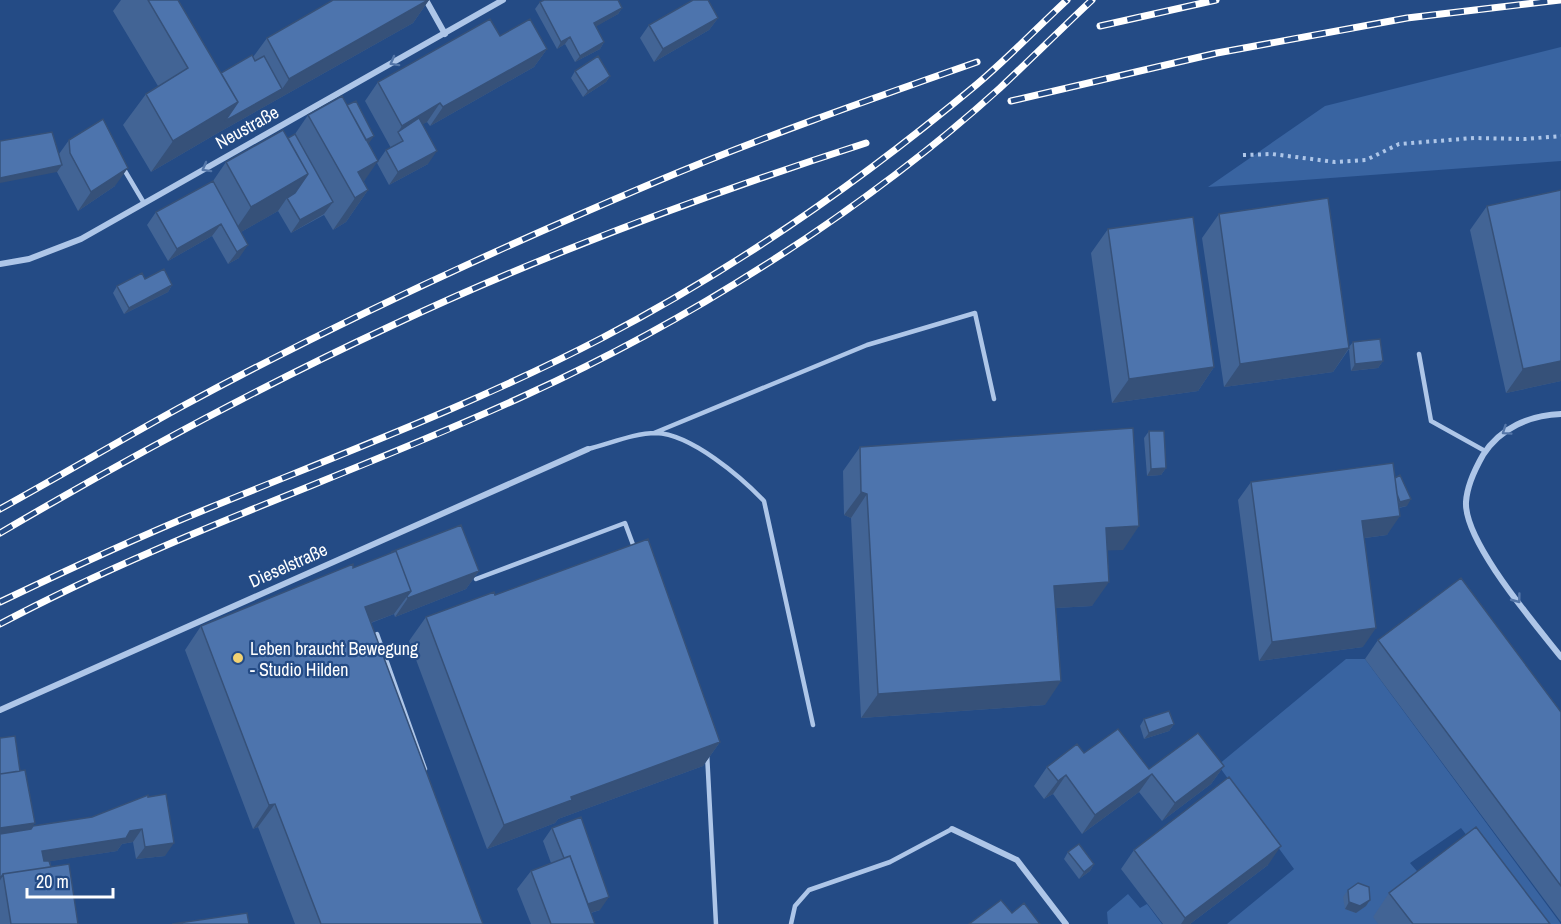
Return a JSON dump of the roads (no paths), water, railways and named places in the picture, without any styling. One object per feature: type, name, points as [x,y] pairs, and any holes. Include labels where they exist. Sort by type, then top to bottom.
[{"type":"street","points":[[426,0],[445,34]]},
{"type":"street","name":"Neustraße","points":[[0,264],[29,259],[81,239],[503,0]]},
{"type":"street","points":[[1561,414],[1543,415],[1516,425],[1492,441],[1474,470],[1466,503],[1473,531],[1498,574],[1561,657]]},
{"type":"street","name":"Dieselstraße","points":[[0,710],[588,449]]},
{"type":"street","points":[[952,829],[1017,860],[1066,924]]},
{"type":"lane","points":[[116,157],[144,202]]},
{"type":"lane","points":[[588,449],[654,433],[867,345],[975,313],[994,399]]},
{"type":"lane","points":[[1419,354],[1431,421],[1485,451]]},
{"type":"lane","points":[[654,433],[674,435],[698,448],[748,485],[764,501],[813,725]]},
{"type":"lane","points":[[476,579],[625,523],[637,557]]},
{"type":"lane","points":[[377,634],[429,779]]},
{"type":"lane","points":[[706,748],[710,760],[716,924]]},
{"type":"lane","points":[[791,924],[795,906],[809,890],[890,862],[952,829]]},
{"type":"railway","points":[[0,602],[156,530],[407,428],[506,385],[652,311],[796,221],[888,155],[988,75],[1067,0]]},
{"type":"railway","points":[[0,624],[64,592],[195,533],[394,452],[526,395],[651,333],[774,259],[892,177],[1000,88],[1092,0]]},
{"type":"railway","points":[[1100,26],[1216,0]]},
{"type":"railway","points":[[1011,101],[1217,53],[1407,18],[1560,0]]},
{"type":"railway","points":[[0,509],[237,377],[473,262],[733,150],[977,62]]},
{"type":"railway","points":[[0,533],[244,398],[451,299],[626,226],[866,143]]},
{"type":"place","name":"Leben braucht Bewegung - Studio Hilden","points":[[238,658]]}]
